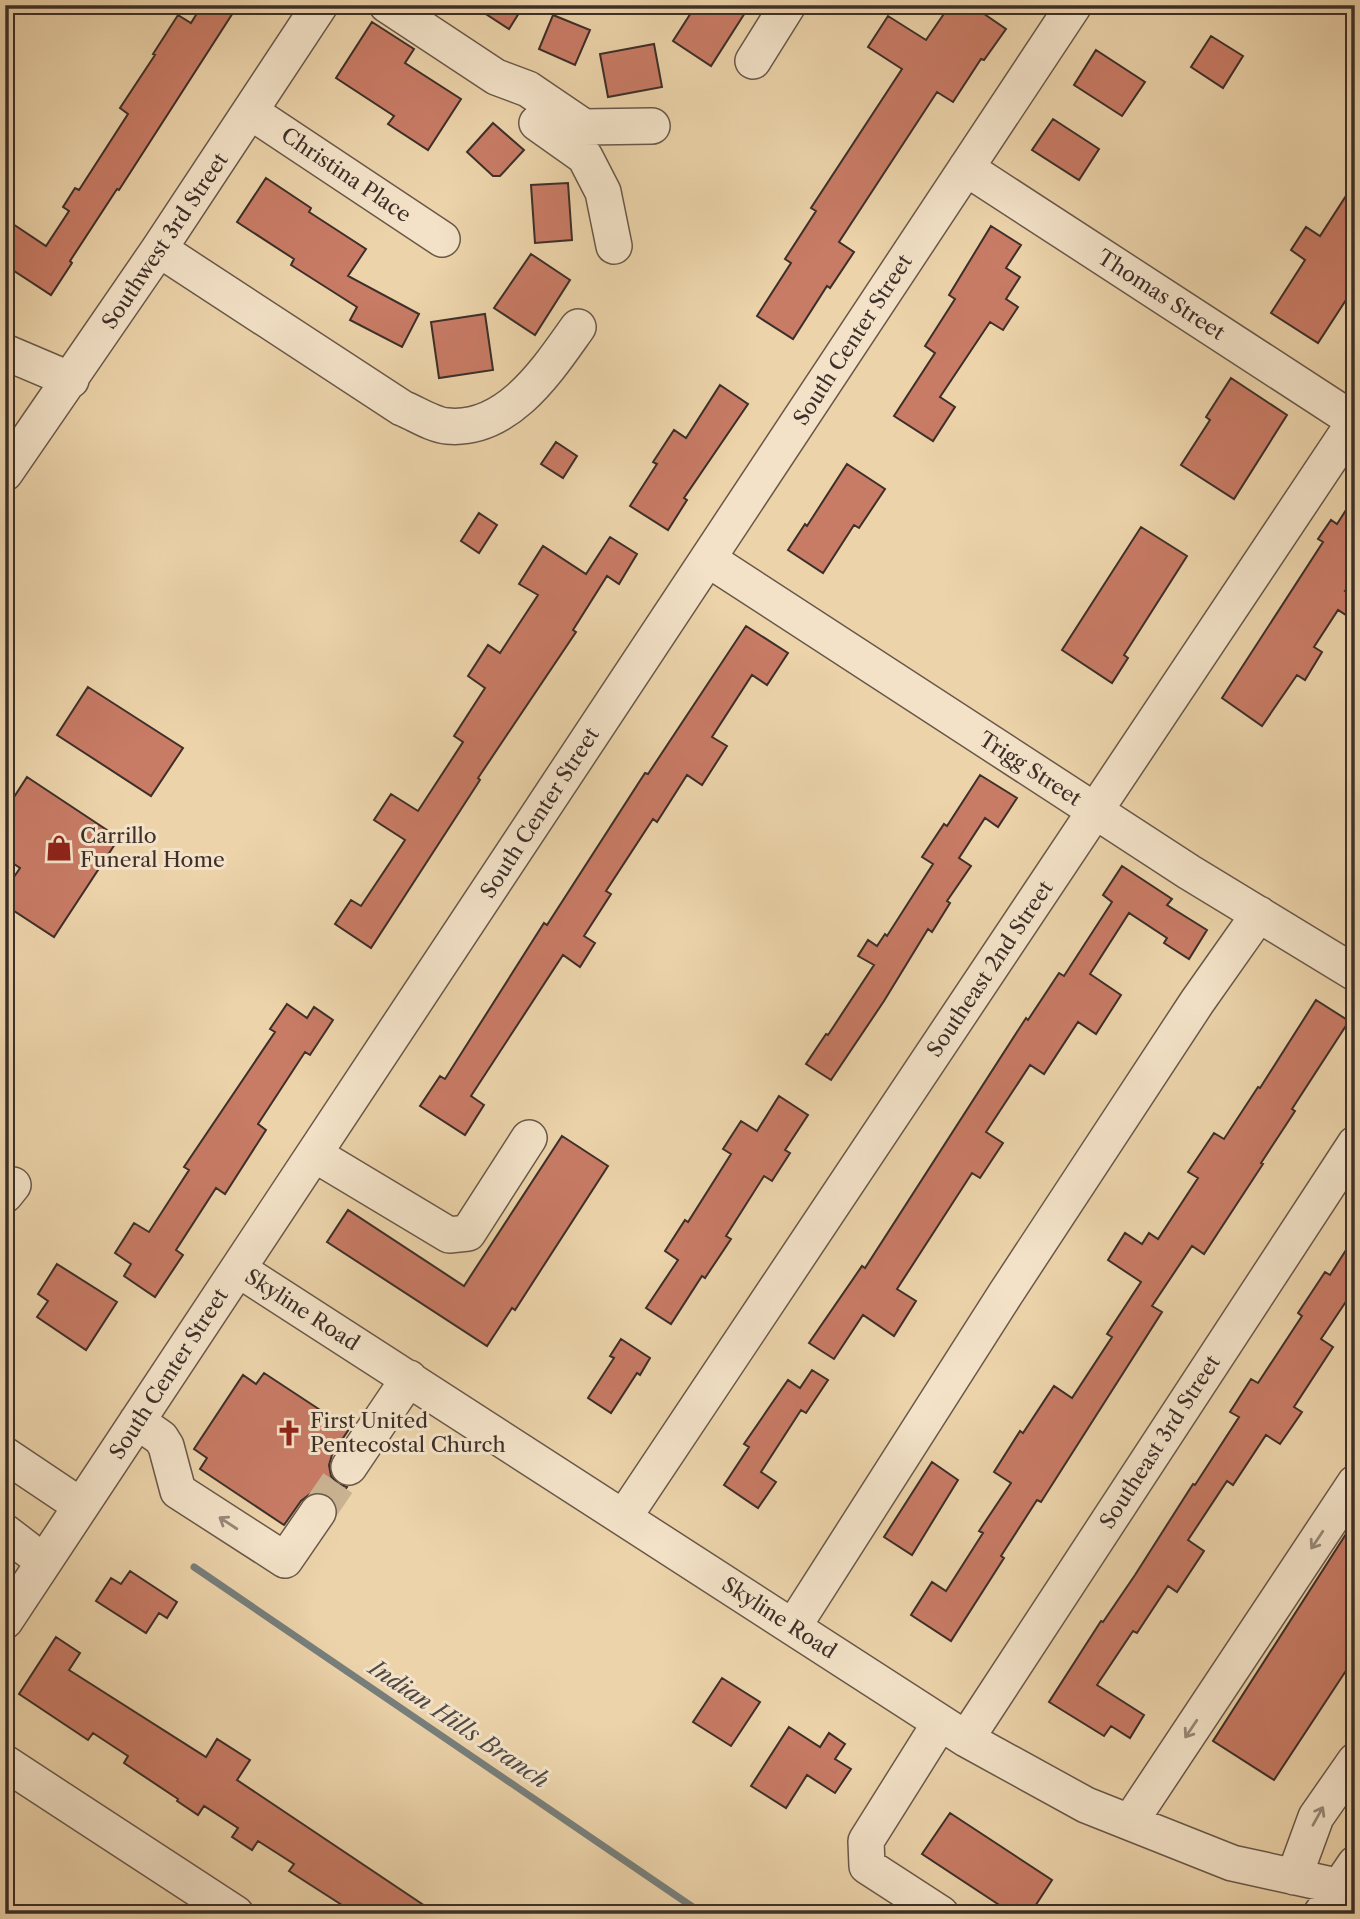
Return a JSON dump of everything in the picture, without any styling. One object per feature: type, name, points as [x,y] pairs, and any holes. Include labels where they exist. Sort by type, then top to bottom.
[{"type":"street","name":"Southwest 3rd Street","points":[[5,473],[71,380],[320,5]]},
{"type":"street","points":[[387,5],[496,77],[528,89],[584,127],[652,126]]},
{"type":"street","points":[[754,61],[788,5]]},
{"type":"street","name":"South Center Street","points":[[5,1621],[1074,5]]},
{"type":"street","points":[[496,77],[514,106],[585,157],[603,192],[614,246]]},
{"type":"street","name":"Christina Place","points":[[251,112],[442,239]]},
{"type":"street","name":"Thomas Street","points":[[966,168],[1355,421]]},
{"type":"street","points":[[159,249],[402,408],[446,426],[477,423],[507,409],[541,379],[578,327]]},
{"type":"street","points":[[5,352],[71,380]]},
{"type":"street","name":"Southeast 2nd Street","points":[[624,1517],[1355,421]]},
{"type":"street","name":"Trigg Street","points":[[708,559],[1095,811],[1355,973]]},
{"type":"street","points":[[793,1627],[1157,1063],[1259,915]]},
{"type":"street","points":[[314,1154],[449,1236],[468,1233],[528,1138]]},
{"type":"street","name":"Southeast 3rd Street","points":[[941,1914],[867,1866],[866,1841],[953,1731],[1355,1144]]},
{"type":"street","name":"Skyline Road","points":[[238,1269],[953,1731],[1086,1805],[1232,1863],[1342,1889]]},
{"type":"street","points":[[349,1467],[409,1378]]},
{"type":"street","points":[[138,1421],[161,1438],[166,1446],[178,1491],[285,1560],[318,1512]]},
{"type":"street","points":[[5,1455],[81,1506]]},
{"type":"street","points":[[1130,1822],[1355,1483]]},
{"type":"street","points":[[5,1532],[44,1562]]},
{"type":"street","points":[[1294,1877],[1316,1817],[1355,1761]]},
{"type":"street","points":[[5,1763],[236,1914]]},
{"type":"building","points":[[202,5],[238,5],[70,261],[72,263],[51,295],[5,265],[5,235],[13,224],[46,246],[69,211],[63,207],[75,188],[79,190],[128,114],[120,108],[178,15],[191,23]]},
{"type":"building","points":[[472,5],[524,5],[509,29]]},
{"type":"building","points":[[696,5],[750,5],[711,66],[673,41]]},
{"type":"building","points":[[950,5],[971,5],[1006,29],[984,60],[981,59],[953,102],[937,92],[839,242],[854,252],[830,288],[827,286],[793,339],[757,316],[791,263],[785,259],[816,211],[811,208],[902,69],[868,47],[888,16],[926,40]]},
{"type":"building","points":[[553,15],[590,30],[575,65],[539,49]]},
{"type":"building","points":[[372,22],[414,49],[405,63],[461,99],[428,150],[388,124],[394,116],[336,78]]},
{"type":"building","points":[[1211,36],[1243,56],[1223,88],[1191,67]]},
{"type":"building","points":[[654,44],[662,87],[608,97],[600,54]]},
{"type":"building","points":[[1096,50],[1145,82],[1122,116],[1074,85]]},
{"type":"building","points":[[1053,119],[1099,149],[1079,180],[1032,150]]},
{"type":"building","points":[[493,123],[524,150],[500,176],[493,176],[467,152]]},
{"type":"building","points":[[266,178],[311,208],[309,212],[366,249],[348,276],[419,314],[402,347],[350,320],[357,307],[291,265],[294,259],[237,222]]},
{"type":"building","points":[[1355,182],[1355,286],[1318,343],[1271,313],[1305,260],[1291,250],[1306,227],[1320,236]]},
{"type":"building","points":[[568,183],[572,240],[535,243],[531,185]]},
{"type":"building","points":[[991,226],[1021,245],[1006,268],[1020,277],[1006,299],[1018,307],[1003,330],[990,322],[940,397],[955,407],[933,441],[894,416],[935,353],[925,346],[955,299],[949,295]]},
{"type":"building","points":[[531,254],[570,280],[535,335],[494,308]]},
{"type":"building","points":[[485,314],[493,370],[439,378],[431,322]]},
{"type":"building","points":[[1231,378],[1287,415],[1234,499],[1181,465],[1210,420],[1206,417]]},
{"type":"building","points":[[720,385],[748,404],[684,498],[687,500],[668,530],[630,506],[657,464],[653,462],[674,430],[686,438]]},
{"type":"building","points":[[556,442],[577,456],[563,478],[541,464]]},
{"type":"building","points":[[847,464],[885,489],[859,528],[854,525],[823,573],[788,550]]},
{"type":"building","points":[[1355,496],[1355,577],[1345,591],[1355,598],[1355,621],[1338,610],[1314,647],[1322,652],[1305,680],[1297,675],[1262,726],[1222,698],[1323,542],[1318,539],[1331,520],[1337,524]]},
{"type":"building","points":[[479,513],[497,525],[479,553],[461,541]]},
{"type":"building","points":[[1141,527],[1187,556],[1124,655],[1128,658],[1112,683],[1062,650]]},
{"type":"building","points":[[610,537],[637,554],[619,584],[607,576],[573,630],[576,632],[478,778],[480,780],[371,948],[335,924],[351,900],[361,906],[405,840],[374,820],[391,794],[418,811],[463,742],[454,736],[485,688],[468,676],[488,645],[500,653],[538,595],[519,584],[543,546],[586,574]]},
{"type":"building","points":[[746,626],[788,653],[767,685],[752,675],[712,737],[727,746],[702,785],[687,775],[657,822],[653,819],[606,891],[611,894],[584,936],[595,943],[580,967],[563,955],[471,1096],[484,1105],[465,1135],[420,1106],[440,1076],[445,1079],[544,923],[547,925],[645,773],[648,774]]},
{"type":"building","points":[[88,687],[183,748],[151,796],[57,735]]},
{"type":"building","points":[[980,775],[1017,798],[998,827],[985,818],[959,858],[971,866],[947,901],[950,903],[932,932],[928,929],[831,1080],[806,1064],[874,965],[858,956],[868,940],[877,946],[885,934],[887,936],[933,864],[922,857],[944,824],[947,826]]},
{"type":"building","name":"Carrillo Funeral Home","points":[[27,777],[119,838],[54,937],[5,905],[5,890],[20,868],[5,858],[5,811]]},
{"type":"building","points":[[1122,866],[1172,899],[1167,905],[1207,930],[1189,959],[1164,943],[1167,938],[1129,913],[1090,974],[1121,995],[1096,1034],[1078,1022],[1044,1074],[1030,1065],[986,1132],[1003,1143],[980,1178],[972,1173],[897,1289],[916,1301],[894,1336],[863,1315],[834,1359],[809,1343],[862,1266],[865,1268],[1026,1018],[1028,1020],[1059,973],[1064,976],[1112,902],[1103,895]]},
{"type":"building","points":[[1316,1000],[1349,1021],[1292,1109],[1295,1111],[1261,1163],[1263,1164],[1204,1254],[1192,1246],[1152,1306],[1162,1312],[1041,1502],[1037,1500],[1001,1556],[1004,1558],[951,1641],[911,1615],[932,1582],[946,1591],[983,1533],[979,1531],[1011,1483],[994,1472],[1020,1431],[1023,1433],[1054,1386],[1072,1398],[1112,1337],[1107,1334],[1141,1282],[1108,1260],[1125,1233],[1142,1244],[1149,1233],[1158,1239],[1198,1178],[1188,1172],[1214,1133],[1224,1139]]},
{"type":"building","points":[[287,1004],[307,1018],[314,1007],[333,1020],[310,1055],[305,1052],[258,1124],[266,1130],[225,1194],[216,1188],[176,1250],[183,1255],[155,1297],[124,1276],[131,1264],[115,1253],[134,1223],[149,1232],[189,1170],[184,1167],[275,1032],[270,1029]]},
{"type":"building","points":[[779,1096],[808,1115],[785,1150],[790,1153],[772,1181],[764,1176],[726,1236],[731,1239],[705,1278],[702,1276],[671,1324],[646,1308],[678,1260],[665,1251],[685,1220],[688,1222],[731,1154],[723,1149],[741,1121],[757,1131]]},
{"type":"building","points":[[562,1136],[608,1166],[515,1310],[512,1308],[487,1346],[327,1242],[348,1210],[464,1286]]},
{"type":"building","points":[[1355,1236],[1355,1288],[1321,1339],[1333,1347],[1294,1407],[1302,1412],[1280,1444],[1266,1435],[1233,1485],[1227,1481],[1188,1540],[1204,1551],[1177,1592],[1168,1586],[1137,1633],[1133,1631],[1097,1685],[1144,1715],[1130,1738],[1111,1726],[1104,1736],[1049,1702],[1239,1417],[1230,1412],[1251,1379],[1258,1383],[1302,1316],[1298,1313],[1325,1272],[1330,1275]]},
{"type":"building","points":[[57,1264],[117,1302],[86,1350],[37,1317],[48,1301],[38,1294]]},
{"type":"building","points":[[621,1339],[650,1358],[611,1413],[588,1398],[614,1358],[610,1356]]},
{"type":"building","points":[[812,1370],[828,1380],[806,1413],[801,1410],[761,1472],[776,1482],[758,1508],[724,1485],[749,1447],[744,1444],[788,1380],[800,1388]]},
{"type":"building","points":[[264,1373],[349,1429],[332,1455],[329,1465],[331,1476],[338,1484],[347,1487],[336,1503],[329,1495],[320,1492],[310,1494],[301,1501],[284,1525],[200,1469],[207,1458],[194,1449],[243,1375],[256,1384]]},
{"type":"building","points":[[932,1462],[958,1480],[912,1555],[884,1537]]},
{"type":"building","points":[[1355,1520],[1355,1657],[1274,1780],[1213,1741]]},
{"type":"building","points":[[130,1571],[177,1602],[167,1618],[159,1613],[146,1633],[96,1601],[111,1578],[121,1584]]},
{"type":"building","points":[[56,1637],[80,1653],[69,1670],[206,1757],[217,1739],[250,1760],[237,1780],[437,1914],[341,1914],[345,1907],[289,1871],[294,1864],[258,1841],[252,1850],[232,1837],[238,1828],[204,1806],[198,1815],[124,1763],[128,1756],[93,1733],[88,1740],[19,1694]]},
{"type":"building","points":[[722,1678],[760,1702],[731,1746],[693,1722]]},
{"type":"building","points":[[789,1727],[820,1747],[829,1733],[845,1744],[835,1759],[851,1769],[835,1793],[807,1775],[786,1808],[751,1786]]},
{"type":"building","points":[[950,1813],[1052,1880],[1030,1914],[1013,1914],[922,1854]]},
{"type":"waterway","name":"Indian Hills Branch","points":[[194,1567],[703,1914]]},
{"type":"tunnel","points":[[318,1512],[349,1467]]},
{"type":"place","name":"Carrillo Funeral Home","points":[[59,848]]},
{"type":"place","name":"First United Pentecostal Church","points":[[289,1433]]}]
